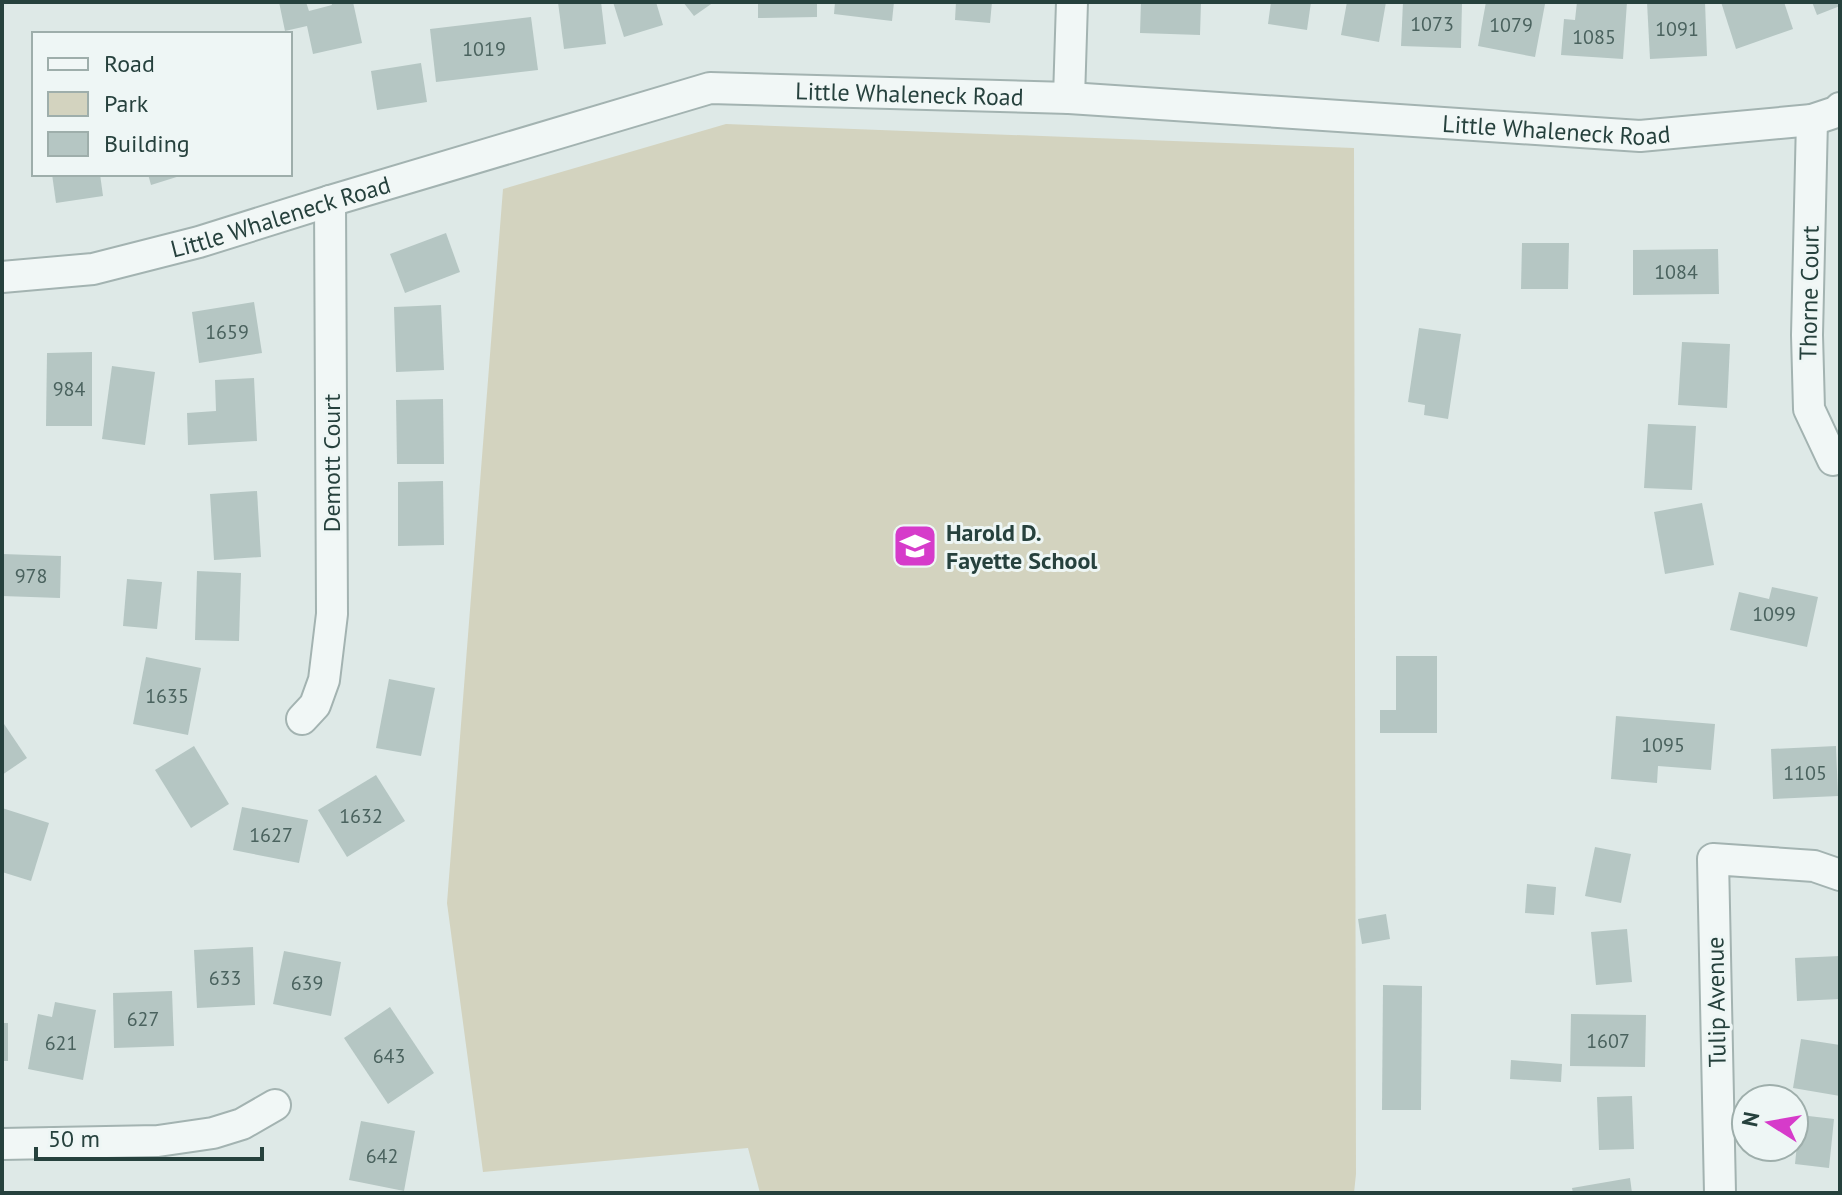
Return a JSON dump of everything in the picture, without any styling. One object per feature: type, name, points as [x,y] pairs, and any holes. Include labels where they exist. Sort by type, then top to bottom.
[{"type":"street","points":[[1069,98],[1072,2]]},
{"type":"street","name":"Little Whaleneck Road","points":[[2,277],[93,269],[199,242],[710,88],[1069,98],[1640,136],[1812,120],[1840,108]]},
{"type":"street","name":"Thorne Court","points":[[1812,120],[1807,335],[1809,409],[1833,460]]},
{"type":"street","name":"Demott Court","points":[[302,719],[315,705],[324,680],[332,614],[330,201]]},
{"type":"street","name":"Tulip Avenue","points":[[1720,1193],[1713,859],[1814,866],[1840,875]]},
{"type":"street","points":[[2,1144],[158,1141],[213,1133],[242,1124],[275,1105]]},
{"type":"green space","name":"Harold D. Fayette School","points":[[726,124],[1354,148],[1354,1193],[760,1193],[748,1148],[483,1172],[447,903],[503,189]]},
{"type":"building","points":[[279,2],[306,2],[309,11],[332,5],[331,2],[353,2],[362,43],[313,54],[307,26],[285,31]]},
{"type":"building","points":[[558,2],[601,2],[606,44],[564,49]]},
{"type":"building","points":[[613,2],[656,2],[663,25],[624,37]]},
{"type":"building","points":[[683,2],[714,2],[694,16]]},
{"type":"building","points":[[758,2],[817,2],[817,17],[758,18]]},
{"type":"building","points":[[835,2],[894,2],[892,21],[834,14]]},
{"type":"building","points":[[956,2],[992,2],[990,23],[955,20]]},
{"type":"building","points":[[1141,2],[1201,2],[1200,35],[1140,33]]},
{"type":"building","points":[[1271,2],[1311,2],[1307,30],[1268,24]]},
{"type":"building","points":[[1347,2],[1386,2],[1379,42],[1341,35]]},
{"type":"building","points":[[1403,2],[1462,2],[1461,48],[1401,46]]},
{"type":"building","points":[[1486,2],[1545,4],[1535,57],[1478,46]]},
{"type":"building","points":[[1577,2],[1627,2],[1623,59],[1561,55],[1564,19],[1575,20]]},
{"type":"building","points":[[1647,2],[1705,2],[1707,56],[1650,59]]},
{"type":"building","points":[[1721,2],[1784,2],[1793,29],[1736,49]]},
{"type":"building","points":[[1812,2],[1840,2],[1840,6],[1817,15]]},
{"type":"building","points":[[531,17],[538,70],[436,82],[430,29]]},
{"type":"building","points":[[421,63],[427,102],[377,110],[371,71]]},
{"type":"building","points":[[52,176],[100,176],[103,196],[56,203]]},
{"type":"building","points":[[149,176],[180,176],[151,185]]},
{"type":"building","points":[[446,233],[460,272],[405,293],[390,254]]},
{"type":"building","points":[[1522,243],[1569,243],[1568,289],[1521,289]]},
{"type":"building","points":[[1718,249],[1719,294],[1633,295],[1633,250]]},
{"type":"building","points":[[254,302],[262,353],[199,363],[192,312]]},
{"type":"building","points":[[441,305],[444,370],[396,372],[394,307]]},
{"type":"building","points":[[1419,328],[1461,334],[1448,419],[1424,415],[1425,405],[1408,402]]},
{"type":"building","points":[[1682,342],[1730,344],[1727,408],[1678,405]]},
{"type":"building","points":[[92,352],[92,426],[46,426],[47,353]]},
{"type":"building","points":[[112,366],[155,372],[145,445],[102,439]]},
{"type":"building","points":[[254,378],[257,441],[188,445],[187,413],[216,411],[215,380]]},
{"type":"building","points":[[443,399],[444,464],[397,464],[396,400]]},
{"type":"building","points":[[1648,424],[1696,426],[1692,490],[1644,488]]},
{"type":"building","points":[[443,481],[444,545],[398,546],[398,482]]},
{"type":"building","points":[[257,491],[261,557],[214,560],[210,494]]},
{"type":"building","points":[[1702,503],[1714,565],[1665,574],[1654,512]]},
{"type":"building","points":[[2,554],[61,556],[60,598],[2,596]]},
{"type":"building","points":[[197,571],[241,573],[239,641],[195,640]]},
{"type":"building","points":[[127,579],[162,582],[157,629],[123,626]]},
{"type":"building","points":[[1772,587],[1818,597],[1807,647],[1730,630],[1739,592],[1769,599]]},
{"type":"building","points":[[1396,656],[1437,656],[1437,733],[1380,733],[1380,710],[1396,710]]},
{"type":"building","points":[[146,657],[201,668],[188,735],[133,724]]},
{"type":"building","points":[[389,679],[435,688],[421,756],[376,748]]},
{"type":"building","points":[[1616,716],[1715,724],[1711,770],[1658,766],[1657,783],[1611,779]]},
{"type":"building","points":[[2,721],[27,758],[2,775]]},
{"type":"building","points":[[194,746],[229,804],[191,828],[155,770]]},
{"type":"building","points":[[1836,746],[1838,796],[1773,799],[1771,749]]},
{"type":"building","points":[[376,775],[405,821],[347,857],[318,810]]},
{"type":"building","points":[[242,807],[308,820],[299,863],[233,850]]},
{"type":"building","points":[[2,808],[49,823],[31,881],[2,872]]},
{"type":"building","points":[[1595,847],[1631,854],[1621,903],[1585,896]]},
{"type":"building","points":[[1527,884],[1556,887],[1554,915],[1525,913]]},
{"type":"building","points":[[1386,914],[1390,939],[1362,944],[1358,919]]},
{"type":"building","points":[[1627,929],[1632,982],[1596,985],[1591,932]]},
{"type":"building","points":[[253,947],[255,1005],[197,1008],[194,950]]},
{"type":"building","points":[[284,951],[341,962],[331,1016],[273,1004]]},
{"type":"building","points":[[1840,956],[1840,999],[1797,1001],[1795,958]]},
{"type":"building","points":[[1383,985],[1422,986],[1421,1110],[1382,1110]]},
{"type":"building","points":[[172,991],[174,1046],[114,1048],[113,993]]},
{"type":"building","points":[[55,1002],[96,1010],[83,1080],[28,1069],[38,1014],[52,1017]]},
{"type":"building","points":[[390,1007],[434,1073],[388,1104],[344,1038]]},
{"type":"building","points":[[1571,1014],[1646,1015],[1645,1067],[1570,1066]]},
{"type":"building","points":[[2,1023],[8,1023],[8,1061],[2,1061]]},
{"type":"building","points":[[1801,1039],[1840,1045],[1840,1096],[1810,1091],[1810,1083],[1794,1083]]},
{"type":"building","points":[[1511,1060],[1562,1064],[1561,1082],[1510,1079]]},
{"type":"building","points":[[1632,1096],[1634,1149],[1599,1150],[1597,1097]]},
{"type":"building","points":[[1810,1116],[1834,1119],[1829,1168],[1795,1164],[1810,1163]]},
{"type":"building","points":[[361,1121],[415,1131],[404,1191],[349,1180]]},
{"type":"building","points":[[1630,1178],[1632,1193],[1573,1193],[1572,1188]]},
{"type":"place","name":"Harold D. Fayette School","points":[[915,546]]}]
